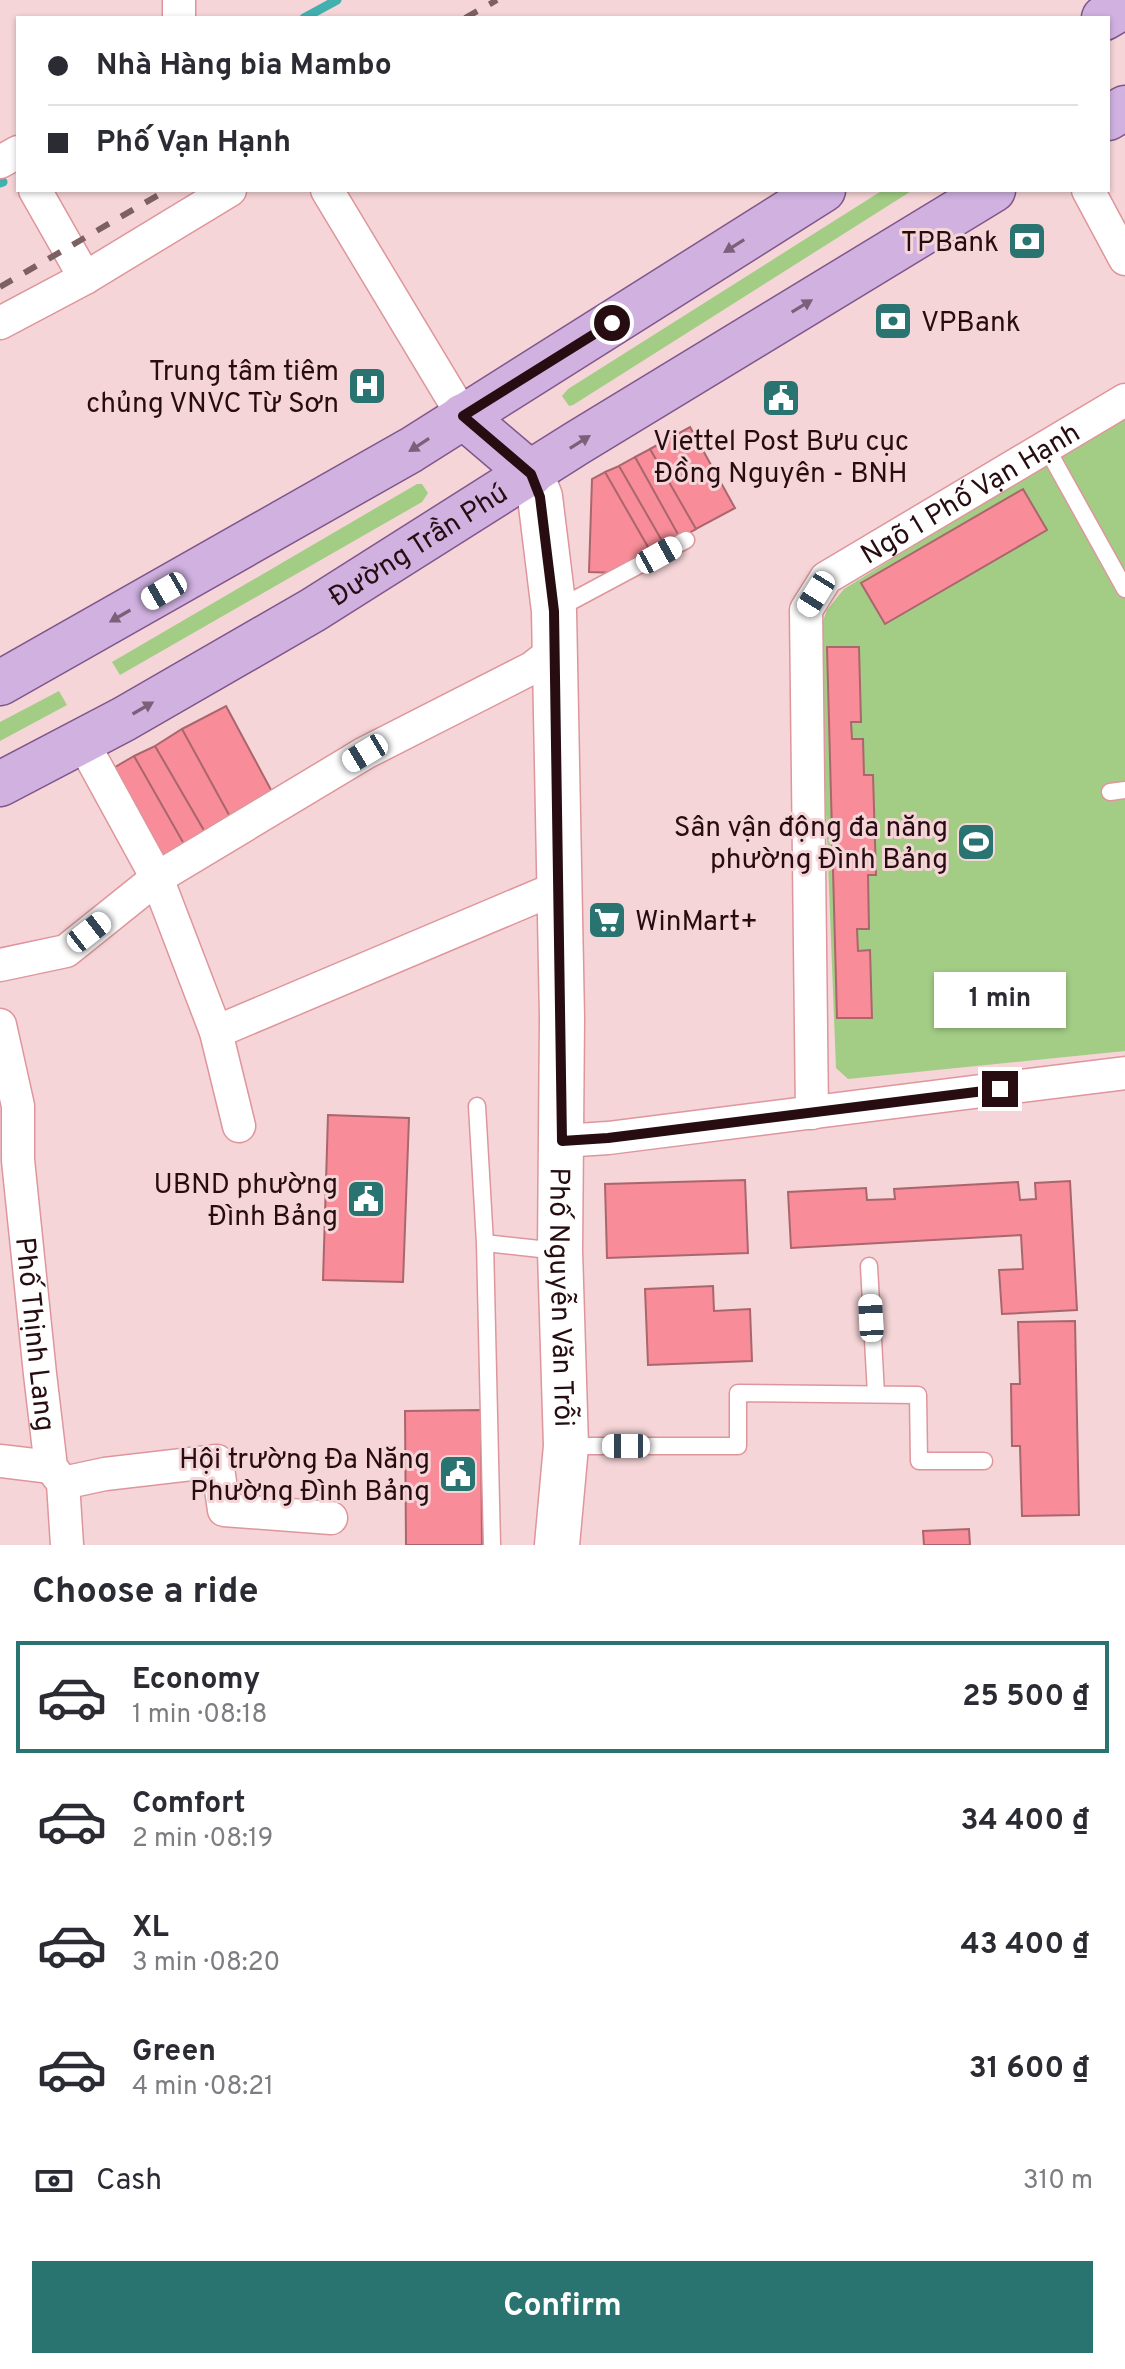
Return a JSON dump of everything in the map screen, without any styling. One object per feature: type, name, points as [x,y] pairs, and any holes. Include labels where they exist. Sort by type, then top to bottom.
[{"type":"main road","points":[[1108,16],[1125,6]]},
{"type":"main road","points":[[0,683],[411,450],[820,192]]},
{"type":"main road","name":"Đường Trần Phú","points":[[0,784],[313,610],[577,443],[990,192]]},
{"type":"main road","points":[[463,416],[531,474]]},
{"type":"main road","name":"Phố Nguyễn Văn Trỗi","points":[[531,474],[540,497],[554,630],[562,1141],[560,1251],[566,1446],[557,1545]]},
{"type":"street","points":[[36,192],[85,278]]},
{"type":"street","points":[[0,323],[85,278],[227,192]]},
{"type":"street","points":[[328,192],[463,416]]},
{"type":"street","points":[[1089,192],[1125,259]]},
{"type":"street","name":"Ngõ 1 Phố Vạn Hạnh","points":[[812,1113],[806,610],[826,578],[1125,400]]},
{"type":"street","points":[[0,965],[66,951],[157,878],[365,753],[532,668],[554,630]]},
{"type":"street","points":[[82,741],[157,878],[216,1032],[239,1126]]},
{"type":"street","points":[[216,1032],[559,887]]},
{"type":"street","name":"Phố Thịnh Lang","points":[[0,1025],[18,1106],[9,1162],[67,1545]]},
{"type":"street","points":[[562,1141],[1125,1073]]},
{"type":"street","points":[[0,1461],[57,1475],[105,1474],[217,1461],[224,1510],[331,1518]]},
{"type":"lane","points":[[1046,447],[1125,589]]},
{"type":"lane","points":[[554,630],[578,600],[686,540]]},
{"type":"lane","points":[[477,1106],[485,1243],[492,1545]]},
{"type":"lane","points":[[485,1243],[560,1251]]},
{"type":"lane","points":[[869,1266],[876,1394]]},
{"type":"lane","points":[[566,1446],[738,1446],[738,1393],[918,1395],[919,1461],[984,1461]]},
{"type":"green space","points":[[880,192],[910,192],[569,406],[562,396],[568,389]]},
{"type":"green space","name":"Sân vận động đa năng phường Đình Bảng","points":[[1125,414],[1125,1051],[848,1079],[836,1068],[819,633],[827,610],[844,589]]},
{"type":"green space","points":[[417,484],[422,484],[428,493],[422,502],[120,675],[112,662]]},
{"type":"green space","points":[[59,691],[67,705],[0,741],[0,722]]},
{"type":"building","points":[[690,427],[735,508],[696,529],[650,449]]},
{"type":"building","points":[[650,449],[696,529],[680,538],[635,457]]},
{"type":"building","points":[[635,457],[680,538],[665,546],[619,466]]},
{"type":"building","points":[[619,466],[665,546],[652,554],[605,472]]},
{"type":"building","points":[[605,472],[652,554],[619,573],[589,572],[592,479]]},
{"type":"building","points":[[1023,489],[1047,530],[885,624],[861,583]]},
{"type":"building","points":[[827,647],[859,647],[861,722],[851,722],[852,739],[863,739],[864,775],[873,775],[876,875],[868,875],[869,929],[857,929],[858,951],[870,950],[872,1018],[837,1018]]},
{"type":"building","points":[[226,706],[277,801],[234,824],[182,729]]},
{"type":"building","points":[[182,729],[234,824],[209,839],[155,746]]},
{"type":"building","points":[[155,746],[209,839],[188,851],[134,756]]},
{"type":"building","points":[[134,756],[188,851],[163,865],[110,770]]},
{"type":"building","name":"UBND phường Đình Bảng","points":[[328,1115],[409,1118],[403,1282],[323,1280]]},
{"type":"building","points":[[745,1180],[748,1253],[607,1258],[605,1184]]},
{"type":"building","points":[[1070,1181],[1077,1310],[1002,1314],[999,1270],[1023,1269],[1021,1235],[791,1248],[788,1192],[866,1188],[867,1200],[895,1199],[894,1189],[1018,1182],[1020,1200],[1036,1199],[1035,1183]]},
{"type":"building","points":[[713,1286],[714,1311],[750,1309],[752,1361],[648,1365],[645,1289]]},
{"type":"building","points":[[1075,1321],[1079,1515],[1022,1516],[1020,1446],[1012,1446],[1011,1384],[1020,1384],[1018,1322]]},
{"type":"building","points":[[481,1410],[482,1545],[406,1545],[405,1411]]},
{"type":"building","points":[[969,1529],[970,1545],[924,1545],[923,1531]]},
{"type":"waterway","points":[[308,16],[337,0]]},
{"type":"railway","points":[[469,16],[497,0]]},
{"type":"railway","points":[[0,287],[164,192]]},
{"type":"place","name":"TPBank","points":[[1027,241]]},
{"type":"place","name":"VPBank","points":[[893,321]]},
{"type":"place","name":"Trung tâm tiêm chủng VNVC Từ Sơn","points":[[367,386]]},
{"type":"place","name":"Viettel Post Bưu cục Đồng Nguyên - BNH","points":[[781,398]]},
{"type":"place","name":"Sân vận động đa năng phường Đình Bảng","points":[[976,842]]},
{"type":"place","name":"WinMart+","points":[[607,920]]},
{"type":"place","name":"UBND phường Đình Bảng","points":[[366,1199]]},
{"type":"place","name":"Hội trường Đa Năng Phường Đình Bảng","points":[[458,1474]]},
{"type":"route","points":[[612,323],[463,416],[531,474],[540,497],[554,611],[562,1141],[608,1138],[1000,1089]]}]
